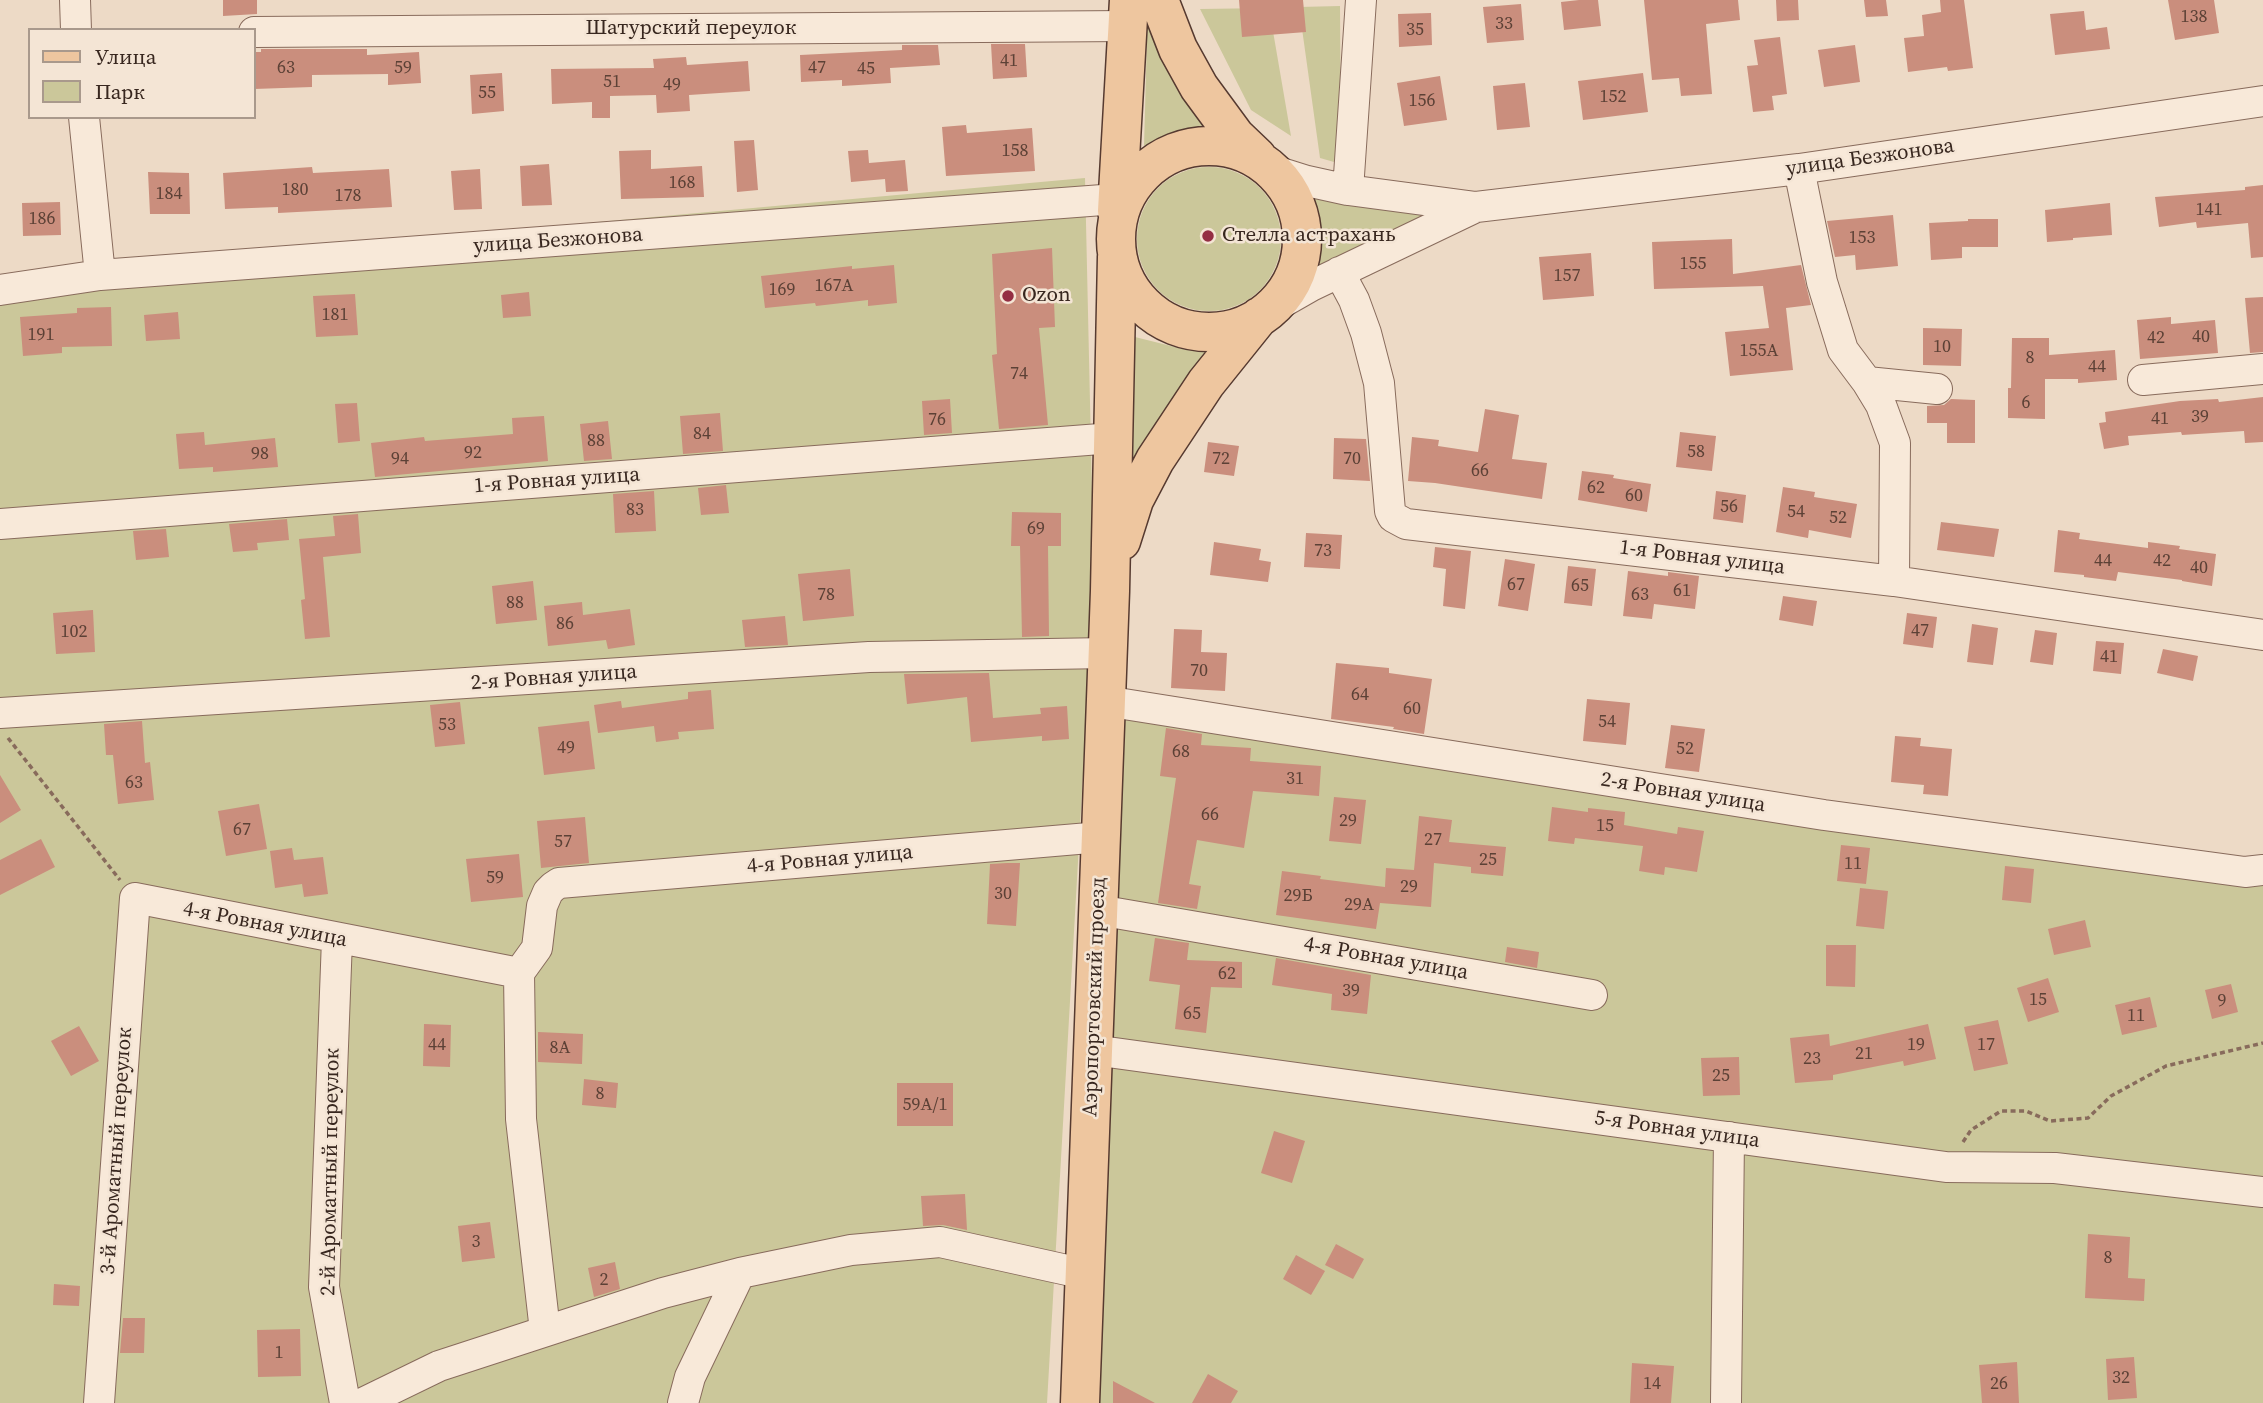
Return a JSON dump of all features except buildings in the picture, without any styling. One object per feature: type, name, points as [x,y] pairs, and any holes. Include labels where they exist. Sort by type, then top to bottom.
[{"type":"main road","points":[[1110,590],[1121,541],[1135,500],[1155,460],[1206,383],[1287,291],[1301,257],[1301,221],[1287,187],[1235,136],[1199,87],[1178,49],[1158,0]]},
{"type":"main road","points":[[1110,590],[1117,226],[1128,13]]},
{"type":"main road","points":[[1264,314],[1227,331],[1191,331],[1157,317],[1131,291],[1117,226],[1131,187],[1157,161],[1191,147],[1227,147],[1266,165]]},
{"type":"main road","name":"Аэропортовский проезд","points":[[1080,1403],[1110,590]]},
{"type":"street","points":[[75,0],[76,28]]},
{"type":"street","points":[[1348,190],[1361,0]]},
{"type":"street","name":"Шатурский переулок","points":[[256,32],[1128,13]]},
{"type":"street","name":"улица Безжонова","points":[[1476,207],[1799,169],[2263,101]]},
{"type":"street","points":[[84,119],[100,275]]},
{"type":"street","points":[[1266,165],[1307,181],[1348,190],[1476,207]]},
{"type":"street","points":[[1799,169],[1822,282],[1843,350],[1881,405],[1895,443],[1895,580]]},
{"type":"street","points":[[1264,314],[1339,272],[1476,207]]},
{"type":"street","name":"улица Безжонова","points":[[0,290],[100,275],[1117,226]]},
{"type":"street","name":"1-я Ровная улица","points":[[1339,272],[1354,300],[1366,333],[1379,383],[1390,511],[1393,517],[1406,524],[1895,580],[2263,635]]},
{"type":"street","points":[[2143,380],[2263,369]]},
{"type":"street","points":[[1867,382],[1937,389]]},
{"type":"street","name":"1-я Ровная улица","points":[[0,524],[1113,438]]},
{"type":"street","name":"2-я Ровная улица","points":[[0,713],[869,657],[1108,653]]},
{"type":"street","name":"2-я Ровная улица","points":[[1105,701],[1824,815],[2245,872],[2263,870]]},
{"type":"street","name":"4-я Ровная улица","points":[[135,898],[519,973],[537,948],[545,898],[559,883],[1101,837]]},
{"type":"street","name":"3-й Ароматный переулок","points":[[99,1403],[135,898]]},
{"type":"street","name":"4-я Ровная улица","points":[[1098,910],[1592,995]]},
{"type":"street","name":"2-й Ароматный переулок","points":[[337,939],[324,1287],[345,1403]]},
{"type":"street","points":[[519,973],[521,1119],[545,1331]]},
{"type":"street","name":"5-я Ровная улица","points":[[1093,1050],[1946,1167],[2055,1168],[2263,1192]]},
{"type":"street","points":[[1726,1403],[1729,1137]]},
{"type":"street","points":[[363,1403],[415,1391],[439,1366],[663,1293],[740,1273],[851,1250],[940,1242],[1085,1274]]},
{"type":"street","points":[[683,1403],[690,1377],[740,1273]]},
{"type":"path","points":[[0,728],[135,898]]},
{"type":"path","points":[[1946,1167],[1971,1130],[2001,1111],[2026,1111],[2050,1121],[2088,1118],[2111,1096],[2166,1066],[2263,1043]]},
{"type":"green space","points":[[1148,2],[1211,127],[1183,132],[1144,146]]},
{"type":"green space","points":[[1340,6],[1341,164],[1320,158],[1299,7]]},
{"type":"green space","points":[[1269,8],[1291,136],[1251,110],[1200,9]]},
{"type":"green space","points":[[1209,167],[1237,172],[1260,188],[1276,211],[1281,239],[1276,267],[1260,290],[1237,306],[1209,311],[1181,306],[1158,290],[1142,267],[1137,239],[1142,211],[1158,188],[1181,172]]},
{"type":"green space","points":[[1085,178],[1094,582],[1047,1403],[0,1403],[0,276]]},
{"type":"green space","points":[[1311,193],[1423,210],[1425,218],[1319,267],[1318,218]]},
{"type":"green space","points":[[1135,337],[1187,350],[1213,351],[1128,479]]},
{"type":"green space","points":[[1114,705],[2263,877],[2263,1403],[1091,1403]]},
{"type":"place","name":"Стелла астрахань","points":[[1208,236]]},
{"type":"place","name":"Ozon","points":[[1008,296]]}]
